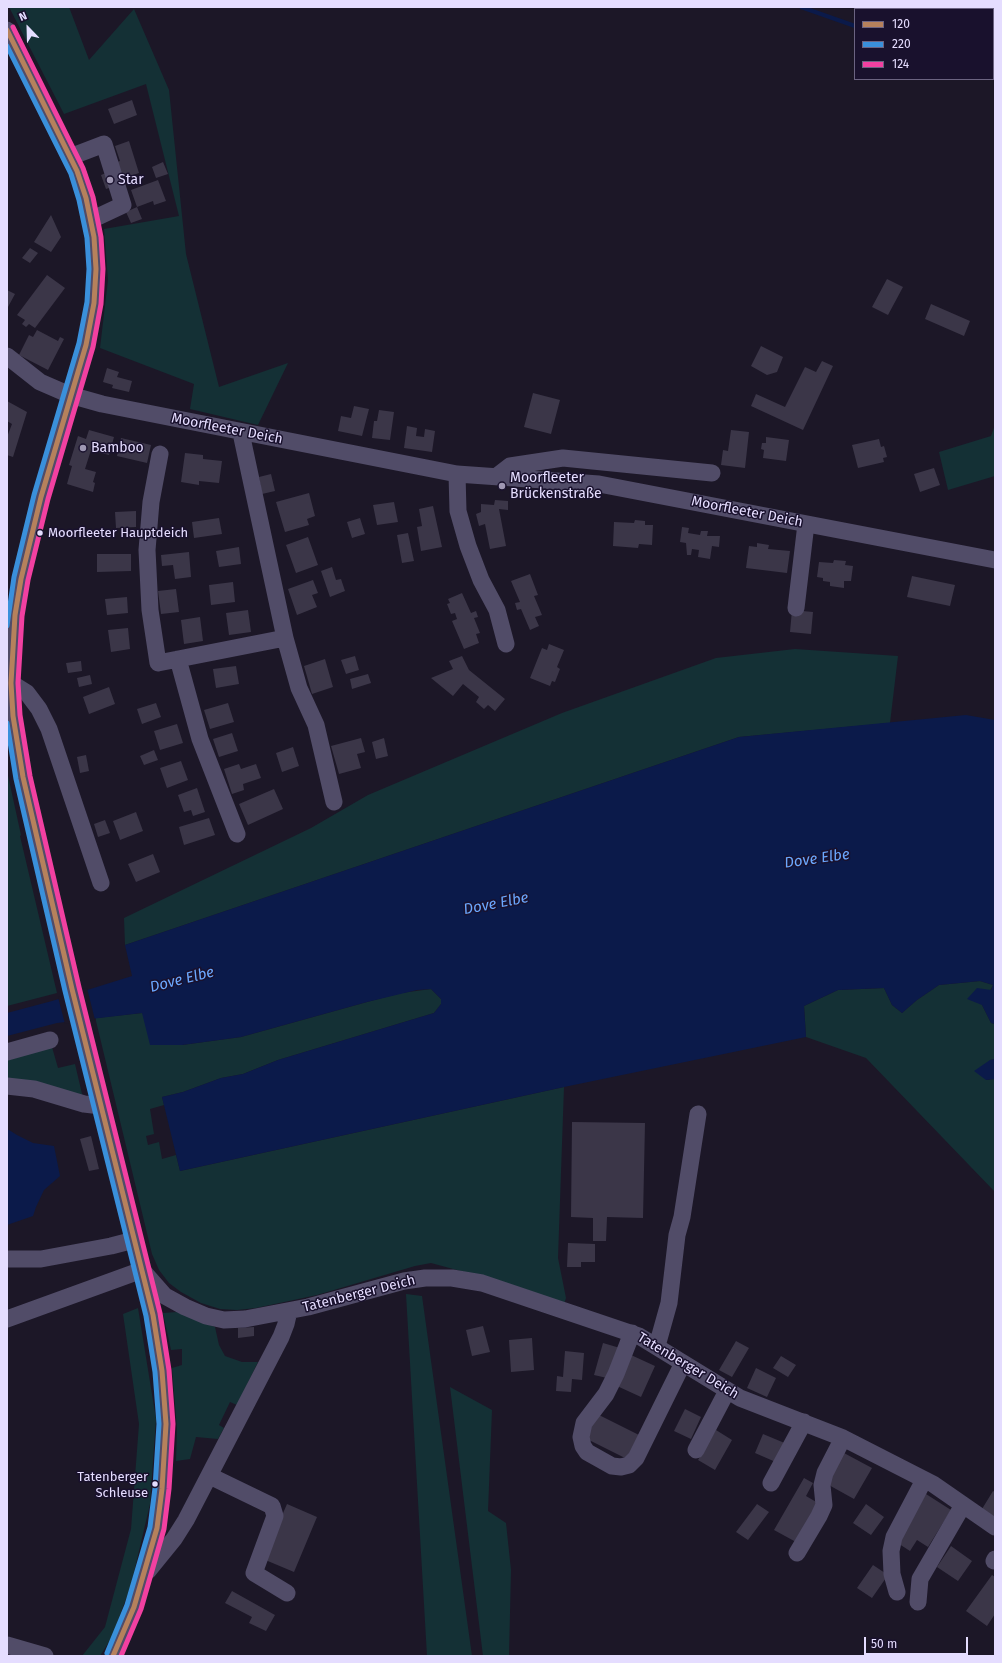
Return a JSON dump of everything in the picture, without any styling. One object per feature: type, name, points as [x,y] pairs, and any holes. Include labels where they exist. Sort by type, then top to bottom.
[{"type":"street","points":[[9,39],[77,171],[86,198],[94,237],[96,269],[94,303],[86,345],[41,497],[14,578],[15,615],[12,650],[10,716],[72,989],[153,1315],[162,1371],[166,1424],[162,1489],[157,1528],[134,1607],[114,1656]]},
{"type":"street","points":[[70,157],[104,144],[123,205],[91,220]]},
{"type":"street","name":"Moorfleeter Deich","points":[[7,356],[40,382],[70,395],[102,404],[457,474],[600,484],[995,560]]},
{"type":"street","points":[[241,432],[286,638],[299,688],[316,725],[334,802]]},
{"type":"street","points":[[160,454],[151,502],[147,550],[150,610],[158,663],[286,638]]},
{"type":"street","points":[[497,476],[510,466],[563,458],[712,473]]},
{"type":"street","points":[[457,474],[458,511],[468,546],[481,580],[497,610],[506,644]]},
{"type":"street","points":[[796,608],[806,524]]},
{"type":"street","points":[[178,659],[200,739],[237,834]]},
{"type":"street","points":[[11,683],[28,694],[39,709],[49,729],[101,883]]},
{"type":"street","points":[[7,1052],[50,1040]]},
{"type":"street","points":[[7,1086],[34,1090],[84,1104],[101,1106]]},
{"type":"street","points":[[657,1346],[669,1303],[677,1235],[682,1217],[698,1114]]},
{"type":"street","points":[[7,1259],[41,1259],[111,1246],[134,1240]]},
{"type":"street","points":[[7,1319],[142,1270]]},
{"type":"street","name":"Tatenberger Deich","points":[[142,1270],[165,1296],[206,1316],[224,1320],[245,1319],[289,1311],[404,1281],[424,1278],[452,1278],[482,1283],[632,1333],[657,1346],[740,1398],[843,1438],[924,1480],[995,1528]]},
{"type":"street","name":"Tatenberger Deich","points":[[144,1574],[174,1540],[186,1520],[282,1337],[289,1311]]},
{"type":"street","points":[[632,1333],[616,1374],[606,1394],[584,1423],[581,1437],[582,1446],[587,1452],[612,1466],[621,1467],[629,1465],[636,1458],[682,1362]]},
{"type":"street","points":[[696,1450],[727,1391]]},
{"type":"street","points":[[771,1483],[804,1422]]},
{"type":"street","points":[[797,1553],[824,1505],[822,1486],[824,1473],[843,1438]]},
{"type":"street","points":[[210,1476],[272,1506],[275,1516],[254,1573],[287,1593]]},
{"type":"street","points":[[897,1592],[892,1574],[891,1551],[894,1537],[924,1480]]},
{"type":"street","points":[[918,1602],[920,1579],[963,1505]]},
{"type":"street","points":[[7,1645],[45,1656]]},
{"type":"green space","points":[[9,7],[69,7],[89,60],[134,9],[169,90],[186,254],[219,387],[288,363],[258,425],[190,409],[194,384],[100,348],[108,280],[104,229],[179,216],[146,84],[64,114]]},
{"type":"green space","points":[[995,425],[995,476],[948,490],[939,452],[991,436]]},
{"type":"green space","points":[[795,649],[898,656],[890,723],[739,737],[125,945],[124,918],[311,828],[368,795],[562,713],[716,658]]},
{"type":"green space","points":[[7,771],[20,836],[57,993],[7,1006]]},
{"type":"green space","points":[[980,981],[993,985],[982,1005],[991,1023],[995,1024],[995,1059],[990,1060],[986,1080],[995,1079],[995,1192],[866,1058],[806,1037],[804,1006],[838,990],[884,988],[892,1005],[902,1013],[917,1000],[939,985]]},
{"type":"green space","points":[[431,989],[441,999],[441,1004],[434,1013],[278,1060],[243,1074],[221,1078],[183,1092],[162,1097],[164,1105],[150,1109],[154,1134],[146,1136],[148,1145],[159,1142],[162,1159],[176,1155],[180,1171],[564,1087],[558,1258],[566,1298],[564,1304],[468,1273],[431,1263],[415,1266],[317,1295],[256,1308],[237,1310],[220,1309],[201,1303],[181,1292],[169,1283],[159,1270],[152,1254],[96,1018],[142,1013],[182,1045],[241,1037],[401,993]]},
{"type":"green space","points":[[52,1047],[58,1068],[75,1064],[83,1098],[7,1079],[7,1057]]},
{"type":"green space","points":[[406,1294],[422,1296],[472,1656],[427,1656]]},
{"type":"green space","points":[[138,1308],[156,1419],[150,1504],[131,1585],[112,1637],[100,1656],[82,1656],[105,1627],[131,1529],[139,1424],[123,1314]]},
{"type":"green space","points":[[177,1312],[215,1327],[219,1345],[225,1356],[242,1362],[258,1362],[237,1405],[230,1402],[219,1425],[224,1428],[218,1439],[196,1437],[190,1459],[176,1461],[177,1428],[172,1368],[182,1365],[182,1349],[171,1350],[163,1313]]},
{"type":"green space","points":[[450,1387],[492,1410],[488,1511],[506,1523],[511,1570],[509,1656],[483,1656]]},
{"type":"water","name":"Dove Elbe","points":[[966,715],[995,720],[995,1024],[991,1023],[982,1005],[967,999],[977,988],[991,990],[993,985],[980,981],[939,985],[917,1000],[902,1013],[892,1005],[884,988],[838,990],[804,1006],[806,1037],[564,1087],[180,1171],[162,1097],[183,1092],[221,1078],[243,1074],[278,1060],[434,1013],[441,1004],[441,999],[431,989],[417,990],[367,1002],[241,1037],[182,1045],[150,1045],[142,1013],[57,1023],[7,1036],[7,1013],[52,1001],[132,976],[125,945],[739,737]]},
{"type":"water","points":[[995,1059],[995,1079],[986,1080],[974,1071],[990,1060]]},
{"type":"water","points":[[7,1130],[33,1143],[54,1146],[60,1176],[44,1190],[33,1216],[7,1225]]},
{"type":"pier","points":[[87,988],[95,1020],[65,1024],[58,997]]},
{"type":"building","points":[[132,100],[137,115],[114,124],[108,109]]},
{"type":"building","points":[[129,141],[139,173],[119,180],[121,184],[106,189],[101,175],[116,169],[114,163],[120,161],[115,146]]},
{"type":"building","points":[[163,162],[168,174],[156,178],[152,167]]},
{"type":"building","points":[[158,180],[166,201],[154,205],[153,201],[137,207],[131,190]]},
{"type":"building","points":[[137,207],[142,219],[131,223],[126,212]]},
{"type":"building","points":[[51,215],[61,237],[51,252],[34,242]]},
{"type":"building","points":[[30,248],[38,253],[30,263],[22,258]]},
{"type":"building","points":[[47,275],[65,288],[35,328],[29,324],[26,327],[22,324],[25,320],[17,315]]},
{"type":"building","points":[[887,279],[903,287],[888,315],[872,307]]},
{"type":"building","points":[[7,290],[15,294],[8,307],[7,307]]},
{"type":"building","points":[[931,304],[970,321],[964,336],[925,319]]},
{"type":"building","points":[[37,330],[58,341],[60,337],[64,339],[48,370],[19,355],[29,335],[33,337]]},
{"type":"building","points":[[761,346],[783,357],[777,372],[767,375],[751,366]]},
{"type":"building","points":[[822,361],[833,366],[803,430],[751,406],[756,394],[785,407],[805,367],[816,372]]},
{"type":"building","points":[[107,368],[119,372],[117,377],[132,381],[129,392],[112,388],[113,385],[103,382]]},
{"type":"building","points":[[533,393],[560,400],[551,434],[524,427]]},
{"type":"building","points":[[7,401],[27,412],[13,457],[7,455],[7,437],[12,424],[7,421]]},
{"type":"building","points":[[354,406],[369,409],[362,436],[338,431],[341,416],[351,418]]},
{"type":"building","points":[[379,410],[394,412],[390,440],[372,438],[374,421],[377,421]]},
{"type":"building","points":[[407,426],[417,428],[416,436],[424,437],[425,429],[435,431],[432,452],[404,448]]},
{"type":"building","points":[[89,430],[114,437],[109,455],[91,450],[85,469],[96,472],[93,482],[95,483],[93,492],[67,484],[72,466],[69,465],[78,436],[86,439]]},
{"type":"building","points":[[731,430],[749,432],[745,468],[721,465],[723,450],[728,451]]},
{"type":"building","points":[[766,437],[789,440],[786,461],[763,458],[764,450],[761,449],[762,443],[766,443]]},
{"type":"building","points":[[121,438],[151,445],[147,463],[117,456]]},
{"type":"building","points":[[879,439],[881,447],[884,446],[887,457],[883,458],[884,462],[858,468],[852,445]]},
{"type":"building","points":[[185,453],[203,455],[203,459],[222,461],[219,483],[199,481],[199,485],[181,482]]},
{"type":"building","points":[[934,468],[940,485],[920,492],[914,474]]},
{"type":"building","points":[[271,474],[275,491],[262,494],[259,477]]},
{"type":"building","points":[[309,493],[315,516],[307,519],[309,525],[285,532],[276,502]]},
{"type":"building","points":[[495,500],[508,501],[508,510],[499,509],[506,546],[490,549],[485,524],[479,526],[476,514],[481,512],[481,504],[494,505]]},
{"type":"building","points":[[394,502],[398,522],[377,525],[373,505]]},
{"type":"building","points":[[433,506],[442,547],[421,551],[417,527],[422,526],[419,509]]},
{"type":"building","points":[[136,511],[136,527],[116,528],[115,512]]},
{"type":"building","points":[[219,518],[222,534],[194,538],[192,522]]},
{"type":"building","points":[[360,518],[365,534],[352,538],[347,522]]},
{"type":"building","points":[[635,520],[645,521],[645,525],[653,525],[652,545],[639,544],[638,548],[613,546],[614,522],[634,523]]},
{"type":"building","points":[[682,527],[689,528],[688,533],[700,535],[701,531],[708,531],[707,536],[720,536],[719,547],[712,546],[710,559],[698,557],[699,550],[692,549],[691,555],[687,555],[686,543],[680,542]]},
{"type":"building","points":[[408,533],[414,561],[402,563],[397,535]]},
{"type":"building","points":[[308,537],[318,565],[296,573],[286,545]]},
{"type":"building","points":[[757,543],[769,545],[768,549],[790,551],[787,573],[746,568],[749,546],[757,547]]},
{"type":"building","points":[[239,547],[241,564],[219,567],[216,551]]},
{"type":"building","points":[[189,552],[191,577],[175,579],[173,565],[162,566],[161,555]]},
{"type":"building","points":[[97,554],[131,554],[131,571],[97,572]]},
{"type":"building","points":[[834,560],[846,561],[845,565],[853,566],[851,581],[844,581],[844,588],[830,586],[830,582],[823,581],[823,578],[817,577],[819,562],[833,563]]},
{"type":"building","points":[[332,567],[336,580],[341,579],[345,591],[330,597],[321,571]]},
{"type":"building","points":[[530,574],[538,595],[534,596],[542,615],[535,617],[539,626],[530,630],[521,609],[517,610],[515,603],[520,602],[511,581]]},
{"type":"building","points":[[912,576],[955,585],[950,606],[907,597]]},
{"type":"building","points":[[313,580],[318,593],[312,595],[317,607],[297,615],[288,589]]},
{"type":"building","points":[[233,582],[235,602],[211,605],[209,585]]},
{"type":"building","points":[[176,589],[179,612],[161,614],[158,591]]},
{"type":"building","points":[[462,593],[471,613],[476,611],[478,617],[474,618],[480,633],[476,634],[479,643],[464,649],[452,621],[457,619],[455,613],[451,614],[447,604],[450,603],[448,599]]},
{"type":"building","points":[[127,597],[128,613],[107,615],[105,599]]},
{"type":"building","points":[[248,610],[251,632],[229,635],[226,613]]},
{"type":"building","points":[[792,610],[813,612],[811,634],[790,632]]},
{"type":"building","points":[[200,617],[203,641],[184,644],[181,620]]},
{"type":"building","points":[[128,628],[130,649],[111,652],[108,630]]},
{"type":"building","points":[[549,644],[564,650],[557,667],[560,669],[555,682],[552,681],[550,686],[530,678],[542,648],[547,650]]},
{"type":"building","points":[[355,656],[359,670],[346,674],[341,660]]},
{"type":"building","points":[[462,656],[469,670],[505,699],[495,711],[488,705],[484,709],[476,702],[479,697],[463,684],[453,696],[431,678],[453,669],[449,661]]},
{"type":"building","points":[[325,659],[333,687],[312,694],[304,666]]},
{"type":"building","points":[[81,661],[82,671],[68,673],[66,663]]},
{"type":"building","points":[[236,666],[239,684],[216,688],[213,669]]},
{"type":"building","points":[[368,674],[371,683],[352,689],[350,679]]},
{"type":"building","points":[[90,675],[92,684],[79,687],[77,678]]},
{"type":"building","points":[[109,687],[115,704],[89,714],[83,697]]},
{"type":"building","points":[[156,703],[161,717],[142,724],[137,709]]},
{"type":"building","points":[[228,703],[234,722],[210,729],[204,710]]},
{"type":"building","points":[[177,724],[183,743],[160,750],[154,731]]},
{"type":"building","points":[[232,733],[238,751],[219,757],[213,739]]},
{"type":"building","points":[[361,738],[365,752],[357,754],[361,768],[339,774],[331,746]]},
{"type":"building","points":[[384,738],[388,756],[376,759],[372,742]]},
{"type":"building","points":[[293,747],[299,766],[282,772],[276,753]]},
{"type":"building","points":[[154,750],[158,760],[144,765],[140,756]]},
{"type":"building","points":[[86,755],[89,771],[80,773],[77,757]]},
{"type":"building","points":[[181,761],[188,780],[167,788],[160,768]]},
{"type":"building","points":[[239,764],[241,769],[256,764],[261,778],[243,784],[244,790],[232,794],[224,769]]},
{"type":"building","points":[[197,788],[205,812],[193,816],[191,810],[184,812],[178,795]]},
{"type":"building","points":[[274,789],[283,809],[248,825],[239,804]]},
{"type":"building","points":[[136,812],[143,831],[120,840],[113,821]]},
{"type":"building","points":[[209,818],[215,835],[184,845],[179,827]]},
{"type":"building","points":[[105,820],[110,833],[98,837],[94,824]]},
{"type":"building","points":[[153,854],[160,872],[136,882],[128,864]]},
{"type":"building","points":[[572,1122],[645,1123],[643,1218],[607,1217],[606,1241],[593,1241],[593,1218],[571,1217]]},
{"type":"building","points":[[91,1136],[99,1169],[89,1171],[80,1139]]},
{"type":"building","points":[[568,1243],[595,1244],[595,1262],[581,1262],[581,1267],[567,1267]]},
{"type":"building","points":[[483,1326],[490,1352],[472,1356],[466,1330]]},
{"type":"building","points":[[254,1327],[254,1336],[238,1338],[238,1328]]},
{"type":"building","points":[[532,1338],[534,1370],[511,1372],[509,1340]]},
{"type":"building","points":[[736,1341],[749,1348],[732,1377],[719,1370]]},
{"type":"building","points":[[603,1343],[620,1348],[607,1378],[594,1375]]},
{"type":"building","points":[[565,1351],[584,1353],[582,1380],[572,1379],[571,1392],[556,1391],[557,1376],[563,1377]]},
{"type":"building","points":[[631,1355],[655,1366],[641,1397],[617,1386]]},
{"type":"building","points":[[781,1356],[796,1365],[788,1377],[773,1368]]},
{"type":"building","points":[[756,1368],[776,1378],[767,1397],[747,1388]]},
{"type":"building","points":[[685,1409],[701,1417],[691,1439],[674,1431]]},
{"type":"building","points":[[597,1414],[641,1436],[629,1460],[585,1438]]},
{"type":"building","points":[[716,1430],[732,1440],[715,1470],[698,1460]]},
{"type":"building","points":[[763,1434],[787,1444],[778,1463],[755,1453]]},
{"type":"building","points":[[844,1453],[872,1468],[854,1499],[827,1484]]},
{"type":"building","points":[[804,1478],[813,1483],[806,1496],[818,1503],[796,1542],[774,1530]]},
{"type":"building","points":[[993,1491],[995,1492],[995,1517],[982,1509]]},
{"type":"building","points":[[926,1494],[951,1510],[928,1547],[917,1540],[910,1551],[896,1542]]},
{"type":"building","points":[[287,1504],[317,1517],[294,1572],[263,1559]]},
{"type":"building","points":[[757,1504],[769,1512],[748,1540],[736,1532]]},
{"type":"building","points":[[866,1504],[884,1517],[871,1535],[853,1523]]},
{"type":"building","points":[[951,1546],[972,1561],[958,1581],[937,1567]]},
{"type":"building","points":[[873,1565],[888,1575],[872,1598],[857,1588]]},
{"type":"building","points":[[992,1575],[995,1577],[995,1614],[987,1626],[966,1611]]},
{"type":"building","points":[[232,1591],[275,1615],[266,1631],[249,1623],[252,1617],[225,1603]]},
{"type":"waterway","points":[[801,7],[854,26]]},
{"type":"transit line","name":"124","points":[[13,27],[83,168],[93,197],[101,237],[103,269],[101,304],[93,347],[48,499],[28,580],[22,616],[18,683],[20,715],[30,776],[79,987],[160,1313],[169,1370],[173,1424],[169,1489],[164,1529],[141,1609],[121,1656]]},
{"type":"transit line","name":"120","points":[[7,30],[77,171],[86,198],[94,237],[96,269],[94,303],[86,345],[41,497],[21,579],[15,615],[11,683],[13,716],[23,777],[72,989],[153,1315],[162,1371],[166,1424],[162,1489],[157,1528],[134,1607],[113,1656]]},
{"type":"transit line","name":"220","points":[[7,46],[71,174],[79,200],[87,238],[89,269],[87,302],[79,343],[34,495],[14,577],[7,626]]},
{"type":"transit line","name":"220","points":[[7,723],[16,779],[65,991],[146,1316],[155,1372],[159,1424],[155,1488],[150,1527],[127,1605],[107,1653]]},
{"type":"place","name":"Star","points":[[110,180]]},
{"type":"place","name":"Bamboo","points":[[83,448]]},
{"type":"place","name":"Moorfleeter Brückenstraße","points":[[502,486]]},
{"type":"place","name":"Moorfleeter Hauptdeich","points":[[40,533]]},
{"type":"place","name":"Tatenberger Schleuse","points":[[155,1484]]}]
